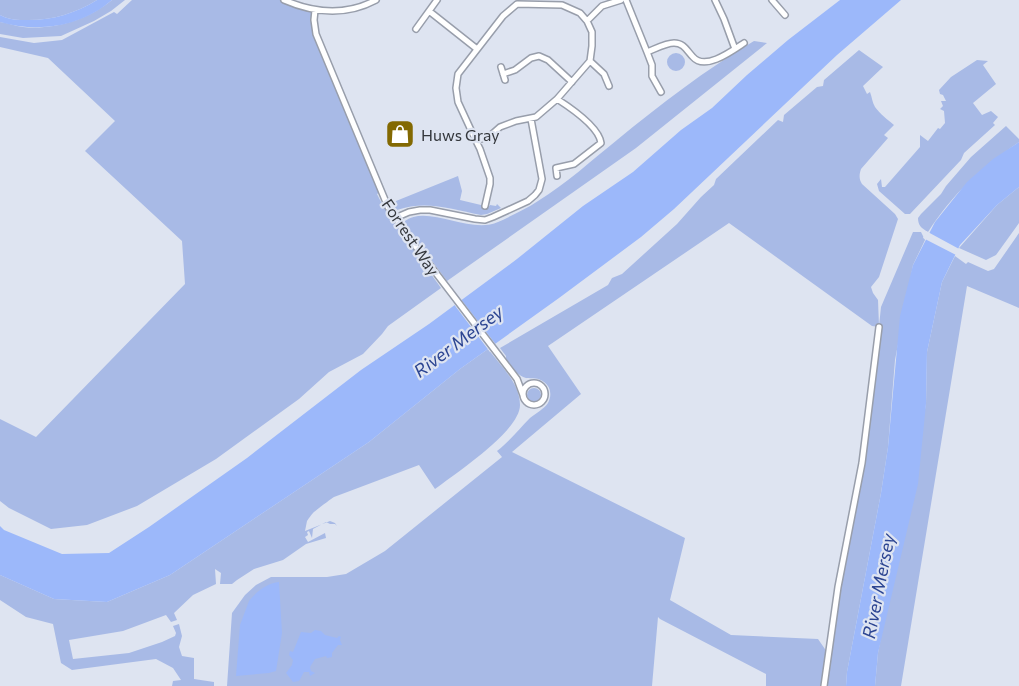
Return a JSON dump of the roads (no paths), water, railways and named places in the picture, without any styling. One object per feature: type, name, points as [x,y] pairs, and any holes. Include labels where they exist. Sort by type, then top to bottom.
[{"type":"street","points":[[284,0],[315,10],[329,11],[349,10],[376,0]]},
{"type":"street","points":[[416,29],[437,0]]},
{"type":"street","points":[[587,21],[602,6],[621,0]]},
{"type":"street","points":[[626,0],[647,52],[652,76],[661,92]]},
{"type":"street","points":[[715,0],[735,49]]},
{"type":"street","points":[[772,0],[785,15]]},
{"type":"street","points":[[476,141],[491,135],[500,127],[536,117],[557,99],[590,61],[592,32],[580,13],[562,5],[517,4],[502,16],[458,74],[456,88],[458,102],[490,178],[486,203],[494,202]]},
{"type":"street","name":"Forrest Way","points":[[315,10],[316,34],[382,194],[395,218],[517,379],[523,395]]},
{"type":"street","points":[[429,11],[477,49]]},
{"type":"street","points":[[647,52],[678,43],[685,46],[694,59],[701,62],[711,61],[744,43]]},
{"type":"street","points":[[503,74],[539,56],[548,60],[572,82]]},
{"type":"street","points":[[590,61],[604,74],[609,86]]},
{"type":"street","points":[[557,99],[576,112],[600,136],[601,143],[574,164],[556,168],[557,176]]},
{"type":"street","points":[[395,218],[409,212],[430,210],[485,220],[528,201],[539,190],[542,179],[531,119]]},
{"type":"street","points":[[824,686],[838,587],[862,463],[879,327]]},
{"type":"street","points":[[517,379],[539,384],[544,388],[546,395],[543,402],[538,405],[525,402],[523,395],[524,388],[532,383]]},
{"type":"water","points":[[97,0],[112,0],[100,9],[73,22],[29,27],[0,22],[0,15],[20,20],[53,18],[71,13]]},
{"type":"water","name":"River Mersey","points":[[840,0],[901,0],[837,55],[674,209],[641,237],[460,369],[369,442],[170,575],[107,602],[54,599],[0,575],[0,526],[4,530],[62,554],[109,553],[149,527],[247,458],[361,370],[429,324],[517,259],[583,206],[633,172],[681,130],[712,108],[788,40]]},
{"type":"water","name":"River Mersey","points":[[1019,142],[1019,187],[997,205],[960,245],[942,282],[927,352],[926,404],[918,484],[878,653],[875,686],[846,686],[888,447],[900,316],[913,265],[935,222],[967,182],[993,159]]},
{"type":"water","points":[[279,582],[282,633],[276,671],[236,676],[240,625],[249,601],[262,588]]},
{"type":"water","points":[[315,630],[325,635],[341,637],[342,645],[338,645],[332,657],[315,659],[310,667],[315,673],[310,676],[309,672],[304,672],[299,681],[293,682],[286,673],[293,660],[289,655],[290,651],[293,652],[301,632],[311,633]]},
{"type":"place","name":"Huws Gray","points":[[400,134]]}]
